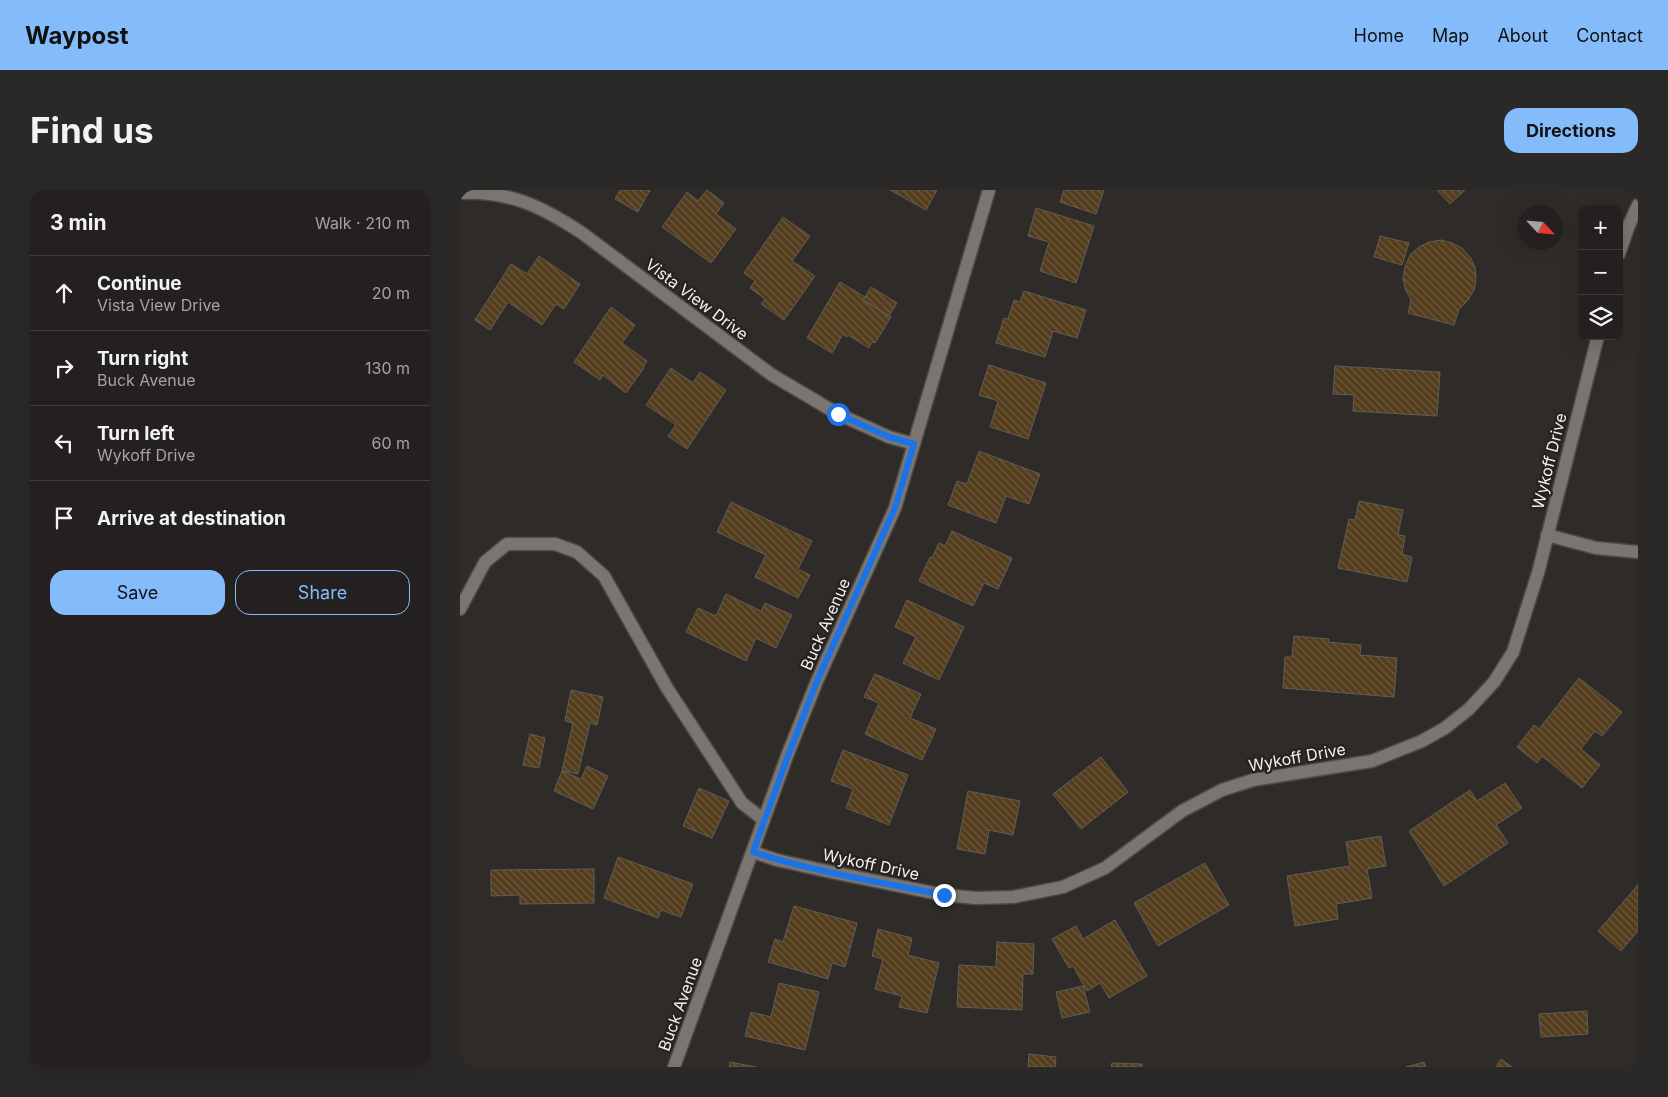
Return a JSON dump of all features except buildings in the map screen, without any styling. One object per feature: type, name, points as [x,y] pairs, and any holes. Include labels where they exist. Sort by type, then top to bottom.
[{"type":"street","name":"Buck Avenue","points":[[674,1067],[817,681],[895,508],[988,190]]},
{"type":"street","name":"Vista View Drive","points":[[460,193],[489,194],[516,198],[550,212],[582,233],[772,376],[838,414],[889,437],[914,444]]},
{"type":"street","points":[[1620,250],[1638,204]]},
{"type":"street","name":"Wykoff Drive","points":[[753,852],[826,872],[944,895],[976,898],[1014,897],[1063,887],[1105,868],[1182,811],[1222,790],[1253,780],[1372,761],[1422,741],[1445,728],[1469,709],[1494,682],[1512,652],[1527,611],[1597,340]]},
{"type":"street","points":[[1547,535],[1596,548],[1638,552]]},
{"type":"street","points":[[460,609],[485,562],[507,544],[555,544],[576,552],[604,576],[667,688],[742,803],[764,820]]},
{"type":"route","points":[[838,414],[889,437],[914,444],[895,508],[817,681],[753,852],[826,872],[944,895]]}]
